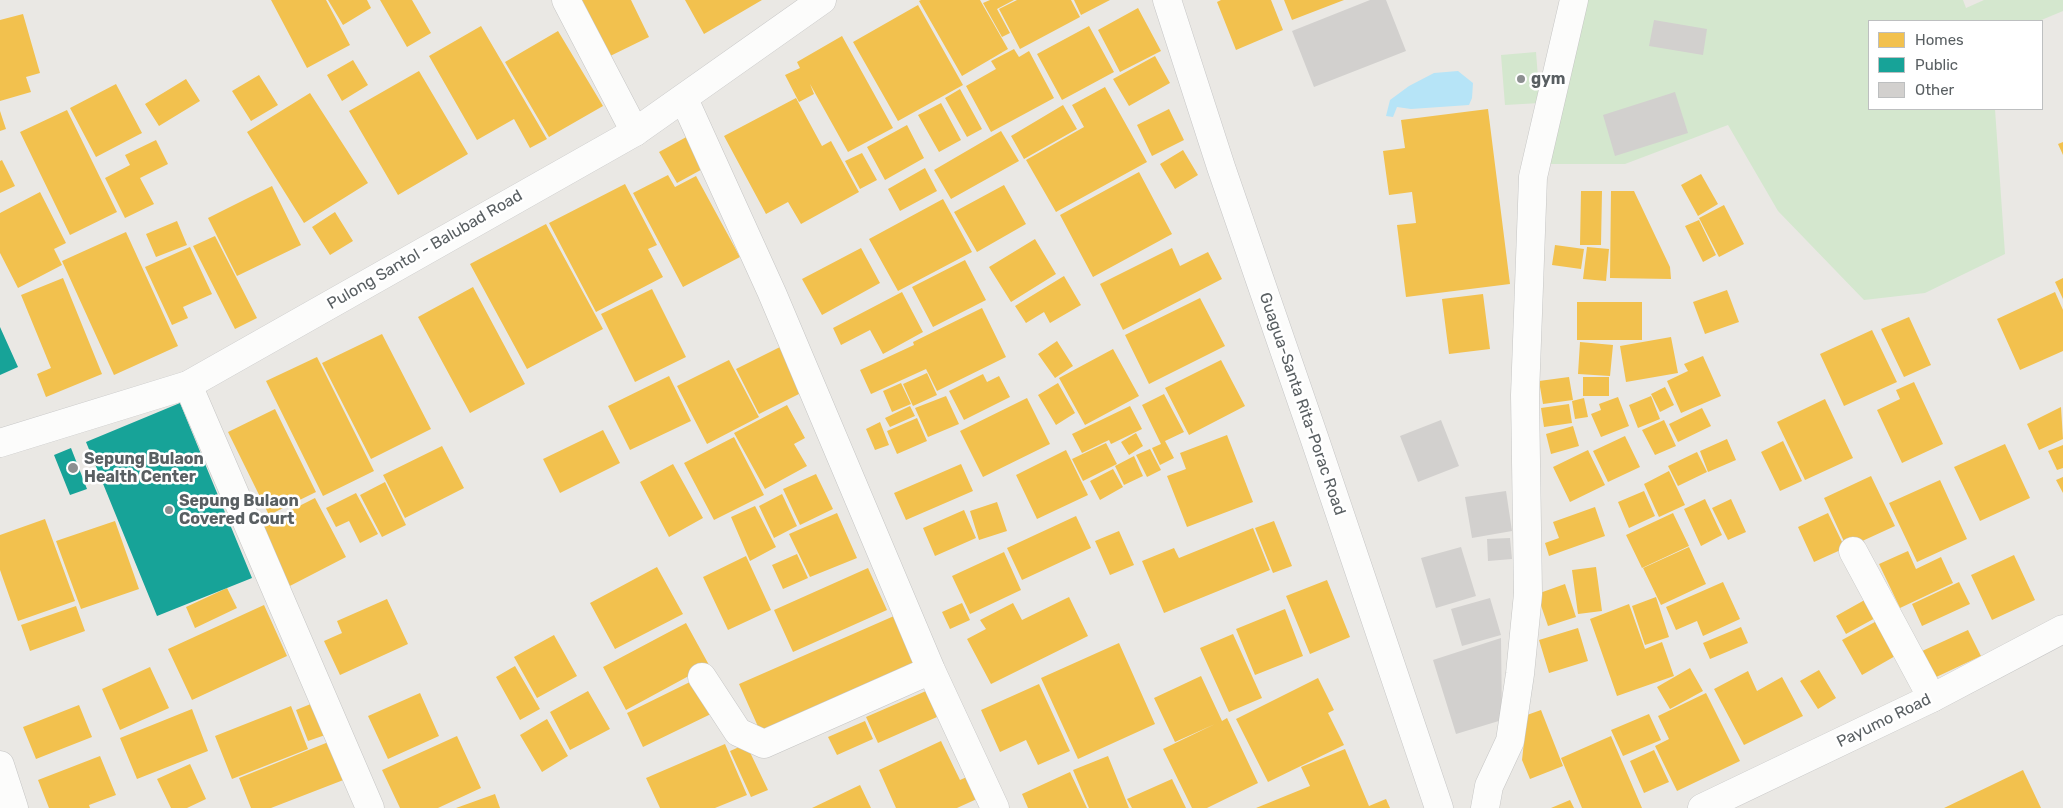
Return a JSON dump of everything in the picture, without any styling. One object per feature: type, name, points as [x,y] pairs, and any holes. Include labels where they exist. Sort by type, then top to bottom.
[{"type":"street","points":[[566,0],[635,132]]},
{"type":"street","name":"Pulong Santol - Balubad Road","points":[[0,443],[188,385],[635,132],[822,0]]},
{"type":"street","name":"Guagua-Santa Rita-Porac Road","points":[[1167,0],[1220,167],[1314,437],[1439,808]]},
{"type":"street","points":[[1485,808],[1489,786],[1510,741],[1520,674],[1528,594],[1525,395],[1533,177],[1574,0]]},
{"type":"street","points":[[684,99],[772,293],[990,806]]},
{"type":"street","points":[[188,385],[370,808]]},
{"type":"street","points":[[1853,551],[1932,698]]},
{"type":"street","name":"Payumo Road","points":[[1702,808],[1932,698],[2063,629]]},
{"type":"street","points":[[702,677],[738,732],[764,744],[931,670]]},
{"type":"street","points":[[0,765],[14,808]]},
{"type":"green space","points":[[1578,0],[1963,0],[1966,8],[1984,0],[2063,0],[2063,11],[2041,20],[1868,20],[1868,110],[1995,110],[2005,254],[1925,293],[1864,300],[1778,211],[1728,125],[1625,164],[1543,164]]},
{"type":"green space","name":"gym","points":[[1536,52],[1540,103],[1505,105],[1501,55]]},
{"type":"water","points":[[1458,71],[1473,83],[1472,98],[1469,105],[1411,109],[1397,107],[1393,117],[1386,116],[1390,100],[1409,86],[1434,73]]},
{"type":"building: Homes","points":[[271,0],[326,0],[350,45],[307,68]]},
{"type":"building: Homes","points":[[328,0],[367,0],[371,8],[343,25]]},
{"type":"building: Homes","points":[[380,0],[412,0],[431,33],[407,47]]},
{"type":"building: Homes","points":[[576,0],[631,0],[649,37],[602,60]]},
{"type":"building: Homes","points":[[685,0],[762,0],[704,34]]},
{"type":"building: Homes","points":[[980,0],[1008,49],[962,76],[919,1]]},
{"type":"building: Homes","points":[[990,0],[1014,0],[997,9],[1010,33],[1002,37],[983,3]]},
{"type":"building: Homes","points":[[1017,0],[1071,0],[1080,17],[1020,49],[999,9]]},
{"type":"building: Homes","points":[[1074,0],[1110,0],[1081,15]]},
{"type":"building: Homes","points":[[1221,0],[1271,0],[1283,30],[1236,50],[1217,2]]},
{"type":"building: Homes","points":[[1284,0],[1344,0],[1292,20]]},
{"type":"building: Homes","points":[[918,5],[963,85],[898,121],[853,42]]},
{"type":"building: Homes","points":[[1138,8],[1161,51],[1120,72],[1098,30]]},
{"type":"building: Homes","points":[[23,14],[40,73],[26,77],[31,92],[0,101],[0,20]]},
{"type":"building: Homes","points":[[481,26],[547,139],[530,148],[514,119],[477,140],[429,56]]},
{"type":"building: Homes","points":[[1089,26],[1114,72],[1062,100],[1037,54]]},
{"type":"building: Homes","points":[[558,31],[603,106],[549,137],[505,62]]},
{"type":"building: Homes","points":[[842,36],[893,128],[848,152],[810,84],[814,94],[799,102],[785,75],[800,68],[797,62]]},
{"type":"building: Homes","points":[[1014,49],[1019,57],[1029,51],[1054,98],[991,132],[966,86],[996,69],[991,61]]},
{"type":"building: Homes","points":[[1155,56],[1170,83],[1129,106],[1113,79]]},
{"type":"building: Homes","points":[[353,60],[368,85],[342,101],[327,75]]},
{"type":"building: Homes","points":[[419,71],[468,154],[398,195],[349,111]]},
{"type":"building: Homes","points":[[259,75],[278,105],[251,121],[232,91]]},
{"type":"building: Homes","points":[[186,79],[200,101],[159,126],[145,104]]},
{"type":"building: Homes","points":[[116,84],[142,133],[96,157],[70,108]]},
{"type":"building: Homes","points":[[1105,87],[1147,162],[1056,212],[1026,160],[1084,127],[1072,105]]},
{"type":"building: Homes","points":[[960,89],[982,129],[967,137],[945,98]]},
{"type":"building: Homes","points":[[310,93],[368,183],[304,223],[247,132]]},
{"type":"building: Homes","points":[[796,98],[822,146],[831,141],[859,192],[801,224],[788,202],[766,214],[724,136]]},
{"type":"building: Homes","points":[[941,103],[961,140],[939,152],[918,115]]},
{"type":"building: Homes","points":[[1063,105],[1077,129],[1024,159],[1011,136]]},
{"type":"building: Homes","points":[[1169,109],[1184,140],[1152,156],[1137,125]]},
{"type":"building: Homes","points":[[1488,109],[1510,284],[1406,297],[1397,225],[1416,223],[1412,192],[1389,195],[1383,151],[1405,148],[1401,120]]},
{"type":"building: Homes","points":[[67,110],[117,212],[70,235],[20,132]]},
{"type":"building: Homes","points":[[0,111],[6,129],[0,131]]},
{"type":"building: Homes","points":[[907,125],[924,158],[885,180],[867,147]]},
{"type":"building: Homes","points":[[1001,131],[1019,161],[951,199],[934,170]]},
{"type":"building: Homes","points":[[690,135],[708,166],[677,183],[659,152]]},
{"type":"building: Homes","points":[[156,140],[168,164],[140,178],[154,204],[125,218],[105,178],[130,165],[125,155]]},
{"type":"building: Homes","points":[[2063,142],[2063,155],[2058,144]]},
{"type":"building: Homes","points":[[1183,150],[1198,175],[1175,189],[1160,164]]},
{"type":"building: Homes","points":[[862,153],[877,180],[860,189],[845,161]]},
{"type":"building: Homes","points":[[2,160],[15,186],[0,193],[0,161]]},
{"type":"building: Homes","points":[[925,168],[937,191],[900,211],[888,189]]},
{"type":"building: Homes","points":[[1139,172],[1172,234],[1093,277],[1060,215]]},
{"type":"building: Homes","points":[[1701,174],[1718,204],[1698,216],[1681,185]]},
{"type":"building: Homes","points":[[668,175],[675,187],[696,176],[740,257],[683,287],[633,193]]},
{"type":"building: Homes","points":[[625,184],[657,245],[648,249],[663,277],[596,312],[549,223]]},
{"type":"building: Homes","points":[[1004,185],[1026,224],[977,252],[954,212]]},
{"type":"building: Homes","points":[[272,186],[301,245],[237,276],[208,218]]},
{"type":"building: Homes","points":[[1581,191],[1602,191],[1601,245],[1580,245]]},
{"type":"building: Homes","points":[[1611,191],[1634,191],[1670,267],[1671,279],[1610,278]]},
{"type":"building: Homes","points":[[40,192],[66,243],[54,249],[62,265],[18,288],[0,253],[0,213]]},
{"type":"building: Homes","points":[[943,199],[972,252],[898,291],[869,239]]},
{"type":"building: Homes","points":[[1724,205],[1744,244],[1719,257],[1699,218]]},
{"type":"building: Homes","points":[[335,212],[353,241],[330,255],[312,227]]},
{"type":"building: Homes","points":[[1699,220],[1716,255],[1703,262],[1685,226]]},
{"type":"building: Homes","points":[[177,221],[187,245],[156,257],[146,234]]},
{"type":"building: Homes","points":[[546,224],[603,329],[527,369],[470,264]]},
{"type":"building: Homes","points":[[126,232],[178,346],[114,375],[62,261]]},
{"type":"building: Homes","points":[[215,236],[257,318],[235,329],[193,246]]},
{"type":"building: Homes","points":[[1035,239],[1056,274],[1011,302],[989,267]]},
{"type":"building: Homes","points":[[1555,245],[1584,249],[1581,269],[1552,265]]},
{"type":"building: Homes","points":[[190,247],[212,294],[183,307],[188,318],[172,325],[145,267]]},
{"type":"building: Homes","points":[[1587,247],[1609,249],[1606,281],[1583,279]]},
{"type":"building: Homes","points":[[861,248],[880,283],[822,315],[802,279]]},
{"type":"building: Homes","points":[[1172,248],[1180,266],[1208,252],[1222,279],[1123,330],[1100,284]]},
{"type":"building: Homes","points":[[965,260],[986,300],[933,327],[912,287]]},
{"type":"building: Homes","points":[[1064,276],[1081,305],[1050,323],[1044,312],[1026,323],[1015,306]]},
{"type":"building: Homes","points":[[63,278],[102,374],[46,397],[37,374],[51,368],[21,295]]},
{"type":"building: Homes","points":[[2063,278],[2063,299],[2055,282]]},
{"type":"building: Homes","points":[[473,287],[525,384],[470,413],[418,317]]},
{"type":"building: Homes","points":[[652,289],[686,357],[635,382],[601,314]]},
{"type":"building: Homes","points":[[1727,290],[1739,322],[1705,334],[1693,302]]},
{"type":"building: Homes","points":[[902,292],[923,332],[883,354],[870,330],[841,345],[833,328]]},
{"type":"building: Homes","points":[[2055,292],[2063,310],[2063,351],[2020,370],[1997,319]]},
{"type":"building: Homes","points":[[1483,294],[1490,349],[1449,354],[1442,299]]},
{"type":"building: Homes","points":[[1200,298],[1225,346],[1149,384],[1125,335]]},
{"type":"building: Homes","points":[[1577,302],[1642,302],[1642,340],[1577,340]]},
{"type":"building: Homes","points":[[982,308],[1006,357],[937,391],[926,369],[871,394],[860,370],[914,345],[913,342]]},
{"type":"building: Homes","points":[[1909,317],[1931,365],[1904,377],[1881,329]]},
{"type":"building: Homes","points":[[1872,330],[1897,382],[1844,406],[1820,354]]},
{"type":"building: Homes","points":[[382,334],[431,429],[371,459],[322,363]]},
{"type":"building: Homes","points":[[1671,337],[1678,373],[1626,382],[1620,346]]},
{"type":"building: Homes","points":[[1057,341],[1073,366],[1055,378],[1038,354]]},
{"type":"building: Homes","points":[[1580,342],[1613,345],[1610,376],[1578,374]]},
{"type":"building: Homes","points":[[780,347],[803,392],[759,414],[736,369]]},
{"type":"building: Homes","points":[[1113,349],[1139,396],[1085,425],[1059,378]]},
{"type":"building: Homes","points":[[1703,356],[1721,396],[1681,413],[1667,381],[1688,371],[1684,364]]},
{"type":"building: Homes","points":[[317,357],[374,471],[323,496],[266,381]]},
{"type":"building: Homes","points":[[729,360],[759,417],[707,444],[677,386]]},
{"type":"building: Homes","points":[[1221,360],[1245,406],[1189,435],[1165,388]]},
{"type":"building: Homes","points":[[927,373],[937,395],[913,406],[903,384]]},
{"type":"building: Homes","points":[[983,374],[987,382],[999,376],[1010,397],[964,420],[949,391]]},
{"type":"building: Homes","points":[[669,376],[691,421],[630,450],[608,406]]},
{"type":"building: Homes","points":[[1569,377],[1573,400],[1543,404],[1539,381]]},
{"type":"building: Homes","points":[[1583,377],[1609,377],[1609,396],[1583,396]]},
{"type":"building: Homes","points":[[1914,382],[1943,444],[1902,463],[1877,410],[1900,399],[1896,390]]},
{"type":"building: Homes","points":[[901,383],[911,404],[892,412],[883,391]]},
{"type":"building: Homes","points":[[1058,383],[1075,413],[1056,425],[1038,395]]},
{"type":"building: Homes","points":[[1665,387],[1674,405],[1660,412],[1651,394]]},
{"type":"building: Homes","points":[[1164,394],[1184,432],[1165,441],[1174,458],[1160,465],[1152,448],[1161,444],[1142,405]]},
{"type":"building: Homes","points":[[946,396],[959,424],[928,437],[915,408]]},
{"type":"building: Homes","points":[[1651,396],[1660,419],[1638,428],[1629,405]]},
{"type":"building: Homes","points":[[1618,397],[1629,426],[1601,437],[1591,414],[1601,410],[1599,404]]},
{"type":"building: Homes","points":[[1027,398],[1050,444],[983,477],[960,431]]},
{"type":"building: Homes","points":[[1584,398],[1588,417],[1575,419],[1572,401]]},
{"type":"building: Homes","points":[[1825,399],[1853,458],[1805,480],[1777,422]]},
{"type":"building: Homes","points":[[1569,404],[1572,423],[1544,427],[1541,408]]},
{"type":"building: Homes","points":[[787,405],[805,438],[794,444],[807,466],[765,489],[734,433]]},
{"type":"building: Homes","points":[[910,406],[915,416],[890,427],[885,418]]},
{"type":"building: Homes","points":[[1130,406],[1142,429],[1111,444],[1109,440],[1082,453],[1072,434]]},
{"type":"building: Homes","points":[[2061,407],[2063,439],[2039,450],[2027,424]]},
{"type":"building: Homes","points":[[1702,408],[1711,426],[1678,442],[1669,424]]},
{"type":"building: Homes","points":[[275,409],[316,492],[269,515],[228,432]]},
{"type":"building: Homes","points":[[917,418],[927,441],[897,454],[887,431]]},
{"type":"building: Homes","points":[[1664,420],[1676,446],[1655,455],[1642,430]]},
{"type":"building: Homes","points":[[880,422],[889,445],[875,450],[866,429]]},
{"type":"building: Homes","points":[[1573,426],[1579,446],[1551,454],[1546,434]]},
{"type":"building: Homes","points":[[603,430],[620,463],[560,493],[543,459]]},
{"type":"building: Homes","points":[[1136,433],[1143,446],[1129,455],[1121,442]]},
{"type":"building: Homes","points":[[1227,435],[1253,502],[1187,527],[1167,476],[1186,469],[1180,453]]},
{"type":"building: Homes","points":[[1625,436],[1640,467],[1608,482],[1593,451]]},
{"type":"building: Homes","points":[[734,437],[764,495],[714,520],[684,463]]},
{"type":"building: Homes","points":[[1727,439],[1736,460],[1708,472],[1700,451]]},
{"type":"building: Homes","points":[[1783,441],[1802,481],[1780,491],[1761,452]]},
{"type":"building: Homes","points":[[1106,443],[1117,464],[1083,481],[1072,459]]},
{"type":"building: Homes","points":[[2005,444],[2030,498],[1980,521],[1954,467]]},
{"type":"building: Homes","points":[[2063,445],[2063,468],[2057,470],[2048,451]]},
{"type":"building: Homes","points":[[442,446],[464,488],[405,518],[383,475]]},
{"type":"building: Homes","points":[[1150,449],[1161,470],[1147,477],[1136,455]]},
{"type":"building: Homes","points":[[1066,450],[1088,495],[1037,519],[1016,475]]},
{"type":"building: Homes","points":[[1588,450],[1605,485],[1570,502],[1553,467]]},
{"type":"building: Homes","points":[[1697,452],[1707,472],[1678,486],[1668,466]]},
{"type":"building: Homes","points":[[1134,456],[1143,476],[1124,485],[1115,466]]},
{"type":"building: Homes","points":[[673,464],[703,518],[669,537],[640,482]]},
{"type":"building: Homes","points":[[961,464],[973,491],[906,520],[894,493]]},
{"type":"building: Homes","points":[[1113,469],[1123,487],[1100,500],[1090,481]]},
{"type":"building: Homes","points":[[1669,471],[1685,505],[1659,517],[1644,484]]},
{"type":"building: Homes","points":[[816,474],[833,509],[800,525],[783,489]]},
{"type":"building: Homes","points":[[1871,476],[1895,526],[1847,548],[1824,498]]},
{"type":"building: Homes","points":[[2063,477],[2063,493],[2056,480]]},
{"type":"building: Homes","points":[[1940,480],[1967,539],[1917,562],[1889,503]]},
{"type":"building: Homes","points":[[385,482],[406,525],[382,537],[360,495]]},
{"type":"building: Homes","points":[[1644,491],[1655,516],[1629,528],[1618,502]]},
{"type":"building: Homes","points":[[356,493],[378,534],[360,543],[349,521],[336,527],[326,508]]},
{"type":"building: Homes","points":[[782,494],[797,526],[774,538],[759,506]]},
{"type":"building: Homes","points":[[315,498],[346,557],[284,589],[252,530]]},
{"type":"building: Homes","points":[[1705,499],[1722,535],[1701,546],[1684,509]]},
{"type":"building: Homes","points":[[1731,499],[1746,532],[1728,540],[1712,508]]},
{"type":"building: Homes","points":[[997,502],[1007,531],[979,540],[970,511]]},
{"type":"building: Homes","points":[[755,506],[776,547],[750,561],[731,517]]},
{"type":"building: Homes","points":[[1595,507],[1605,536],[1549,556],[1545,543],[1559,538],[1553,522]]},
{"type":"building: Homes","points":[[964,510],[976,538],[935,556],[923,528]]},
{"type":"building: Homes","points":[[837,513],[857,558],[810,577],[789,534]]},
{"type":"building: Homes","points":[[1673,513],[1689,546],[1642,568],[1626,535]]},
{"type":"building: Homes","points":[[1828,513],[1845,548],[1814,562],[1798,527]]},
{"type":"building: Homes","points":[[1076,516],[1091,548],[1022,580],[1007,548]]},
{"type":"building: Homes","points":[[45,519],[75,601],[18,621],[0,570],[0,535]]},
{"type":"building: Homes","points":[[115,521],[139,589],[81,609],[56,541]]},
{"type":"building: Homes","points":[[1274,521],[1292,566],[1273,573],[1255,528]]},
{"type":"building: Homes","points":[[1253,528],[1270,570],[1164,613],[1142,561],[1174,548],[1179,558]]},
{"type":"building: Homes","points":[[1119,531],[1134,565],[1110,575],[1095,541]]},
{"type":"building: Homes","points":[[1689,547],[1706,584],[1661,605],[1643,568]]},
{"type":"building: Homes","points":[[1908,551],[1916,569],[1941,557],[1953,583],[1900,608],[1879,564]]},
{"type":"building: Homes","points":[[1004,552],[1021,590],[970,614],[952,576]]},
{"type":"building: Homes","points":[[797,554],[808,578],[783,589],[772,565]]},
{"type":"building: Homes","points":[[2014,555],[2035,600],[1992,620],[1971,575]]},
{"type":"building: Homes","points":[[746,556],[771,610],[728,630],[703,577]]},
{"type":"building: Homes","points":[[657,567],[683,614],[615,649],[590,603]]},
{"type":"building: Homes","points":[[1596,567],[1602,611],[1578,614],[1572,570]]},
{"type":"building: Homes","points":[[868,568],[887,610],[793,652],[774,610]]},
{"type":"building: Homes","points":[[1327,580],[1350,637],[1310,654],[1286,596]]},
{"type":"building: Homes","points":[[1723,582],[1740,619],[1703,636],[1697,621],[1676,630],[1666,607]]},
{"type":"building: Homes","points":[[1959,582],[1970,604],[1922,626],[1912,604]]},
{"type":"building: Homes","points":[[1565,584],[1576,617],[1548,626],[1537,594]]},
{"type":"building: Homes","points":[[227,588],[237,608],[195,628],[186,607]]},
{"type":"building: Homes","points":[[1069,597],[1088,636],[991,684],[967,639],[986,629],[980,620],[1013,603],[1022,620]]},
{"type":"building: Homes","points":[[1656,597],[1669,637],[1645,645],[1632,606]]},
{"type":"building: Homes","points":[[1870,597],[1879,616],[1846,634],[1836,616]]},
{"type":"building: Homes","points":[[387,599],[408,644],[340,675],[324,641],[342,633],[337,621]]},
{"type":"building: Homes","points":[[962,603],[970,620],[950,629],[942,612]]},
{"type":"building: Homes","points":[[1629,604],[1645,649],[1662,642],[1674,676],[1617,696],[1590,619]]},
{"type":"building: Homes","points":[[264,605],[287,656],[192,700],[168,649]]},
{"type":"building: Homes","points":[[76,606],[85,631],[30,651],[21,625]]},
{"type":"building: Homes","points":[[1285,609],[1303,656],[1255,675],[1236,629]]},
{"type":"building: Homes","points":[[894,616],[915,662],[760,731],[739,684]]},
{"type":"building: Homes","points":[[1884,617],[1904,651],[1862,675],[1842,640]]},
{"type":"building: Homes","points":[[686,623],[709,665],[626,710],[603,667]]},
{"type":"building: Homes","points":[[1741,627],[1748,643],[1710,659],[1703,643]]},
{"type":"building: Homes","points":[[1578,628],[1588,661],[1549,673],[1539,640]]},
{"type":"building: Homes","points":[[1968,630],[1981,656],[1932,679],[1920,652]]},
{"type":"building: Homes","points":[[1233,634],[1262,698],[1229,712],[1200,648]]},
{"type":"building: Homes","points":[[554,635],[577,676],[537,698],[514,657]]},
{"type":"building: Homes","points":[[1119,643],[1155,724],[1078,759],[1041,678]]},
{"type":"building: Homes","points":[[515,666],[540,709],[520,720],[496,677]]},
{"type":"building: Homes","points":[[150,667],[169,708],[120,730],[102,689]]},
{"type":"building: Homes","points":[[1690,668],[1703,691],[1670,709],[1657,687]]},
{"type":"building: Homes","points":[[1819,670],[1836,698],[1818,709],[1800,681]]},
{"type":"building: Homes","points":[[1748,671],[1757,691],[1782,677],[1803,716],[1744,745],[1714,689]]},
{"type":"building: Homes","points":[[1201,676],[1222,721],[1227,718],[1258,783],[1207,808],[1192,808],[1163,749],[1215,724],[1175,742],[1154,698]]},
{"type":"building: Homes","points":[[1318,678],[1334,710],[1328,713],[1344,745],[1268,782],[1236,719]]},
{"type":"building: Homes","points":[[696,679],[713,713],[643,747],[627,713]]},
{"type":"building: Homes","points":[[1039,684],[1070,751],[1038,765],[1026,740],[1000,752],[981,710]]},
{"type":"building: Homes","points":[[588,691],[610,729],[570,750],[550,712]]},
{"type":"building: Homes","points":[[926,691],[937,717],[878,743],[866,717]]},
{"type":"building: Homes","points":[[420,693],[439,736],[388,759],[368,716]]},
{"type":"building: Homes","points":[[1706,693],[1740,761],[1677,791],[1655,746],[1669,739],[1658,716]]},
{"type":"building: Homes","points":[[318,701],[331,733],[308,741],[296,710]]},
{"type":"building: Homes","points":[[79,705],[92,737],[36,759],[23,727]]},
{"type":"building: Homes","points":[[291,706],[308,749],[232,779],[215,736]]},
{"type":"building: Homes","points":[[192,709],[208,751],[137,779],[120,738]]},
{"type":"building: Homes","points":[[1541,710],[1563,766],[1530,779],[1522,760],[1527,715]]},
{"type":"building: Homes","points":[[1649,714],[1661,740],[1623,756],[1611,730]]},
{"type":"building: Homes","points":[[547,719],[568,756],[542,772],[520,735]]},
{"type":"building: Homes","points":[[865,721],[873,739],[837,755],[828,737]]},
{"type":"building: Homes","points":[[457,736],[481,788],[438,808],[400,808],[382,770]]},
{"type":"building: Homes","points":[[1611,736],[1642,808],[1582,808],[1561,758]]},
{"type":"building: Homes","points":[[331,741],[346,779],[271,808],[251,808],[239,778]]},
{"type":"building: Homes","points":[[941,741],[960,780],[969,776],[979,798],[957,808],[896,808],[879,770]]},
{"type":"building: Homes","points":[[725,744],[747,795],[715,808],[660,808],[646,778]]},
{"type":"building: Homes","points":[[746,744],[768,790],[751,797],[730,751]]},
{"type":"building: Homes","points":[[1345,749],[1369,806],[1386,799],[1390,808],[1256,808],[1310,786],[1301,767]]},
{"type":"building: Homes","points":[[1654,750],[1669,782],[1644,793],[1630,761]]},
{"type":"building: Homes","points":[[100,756],[116,795],[89,805],[90,808],[49,808],[38,780]]},
{"type":"building: Homes","points":[[1108,756],[1129,808],[1089,808],[1073,770]]},
{"type":"building: Homes","points":[[190,764],[206,799],[187,808],[171,808],[157,779]]},
{"type":"building: Homes","points":[[2023,770],[2041,808],[1944,808]]},
{"type":"building: Homes","points":[[1070,772],[1087,808],[1028,808],[1022,794]]},
{"type":"building: Homes","points":[[1172,779],[1186,808],[1132,808],[1127,799]]},
{"type":"building: Homes","points":[[860,785],[871,808],[812,808]]},
{"type":"building: Homes","points":[[495,794],[500,808],[456,808]]},
{"type":"building: Homes","points":[[1570,800],[1574,808],[1551,808]]},
{"type":"building: Public","points":[[0,327],[18,367],[0,375]]},
{"type":"building: Public","name":"Sepung Bulaon Covered Court","points":[[180,403],[252,578],[157,616],[86,442]]},
{"type":"building: Public","points":[[71,448],[87,489],[70,495],[54,455]]},
{"type":"building: Other","points":[[1370,0],[1386,0],[1406,51],[1314,87],[1292,31]]},
{"type":"building: Other","points":[[1654,20],[1707,29],[1703,55],[1649,46]]},
{"type":"building: Other","points":[[1675,92],[1688,133],[1615,156],[1603,115]]},
{"type":"building: Other","points":[[1441,420],[1459,466],[1418,482],[1400,436]]},
{"type":"building: Other","points":[[1506,491],[1512,531],[1472,538],[1465,497]]},
{"type":"building: Other","points":[[1510,538],[1512,559],[1488,561],[1487,539]]},
{"type":"building: Other","points":[[1461,547],[1476,596],[1436,608],[1421,558]]},
{"type":"building: Other","points":[[1490,598],[1501,635],[1462,646],[1451,609]]},
{"type":"building: Other","points":[[1501,638],[1502,720],[1456,734],[1433,660]]},
{"type":"place","name":"gym","points":[[1521,79]]},
{"type":"place","name":"Sepung Bulaon Health Center","points":[[73,468]]},
{"type":"place","name":"Sepung Bulaon Covered Court","points":[[169,510]]}]
